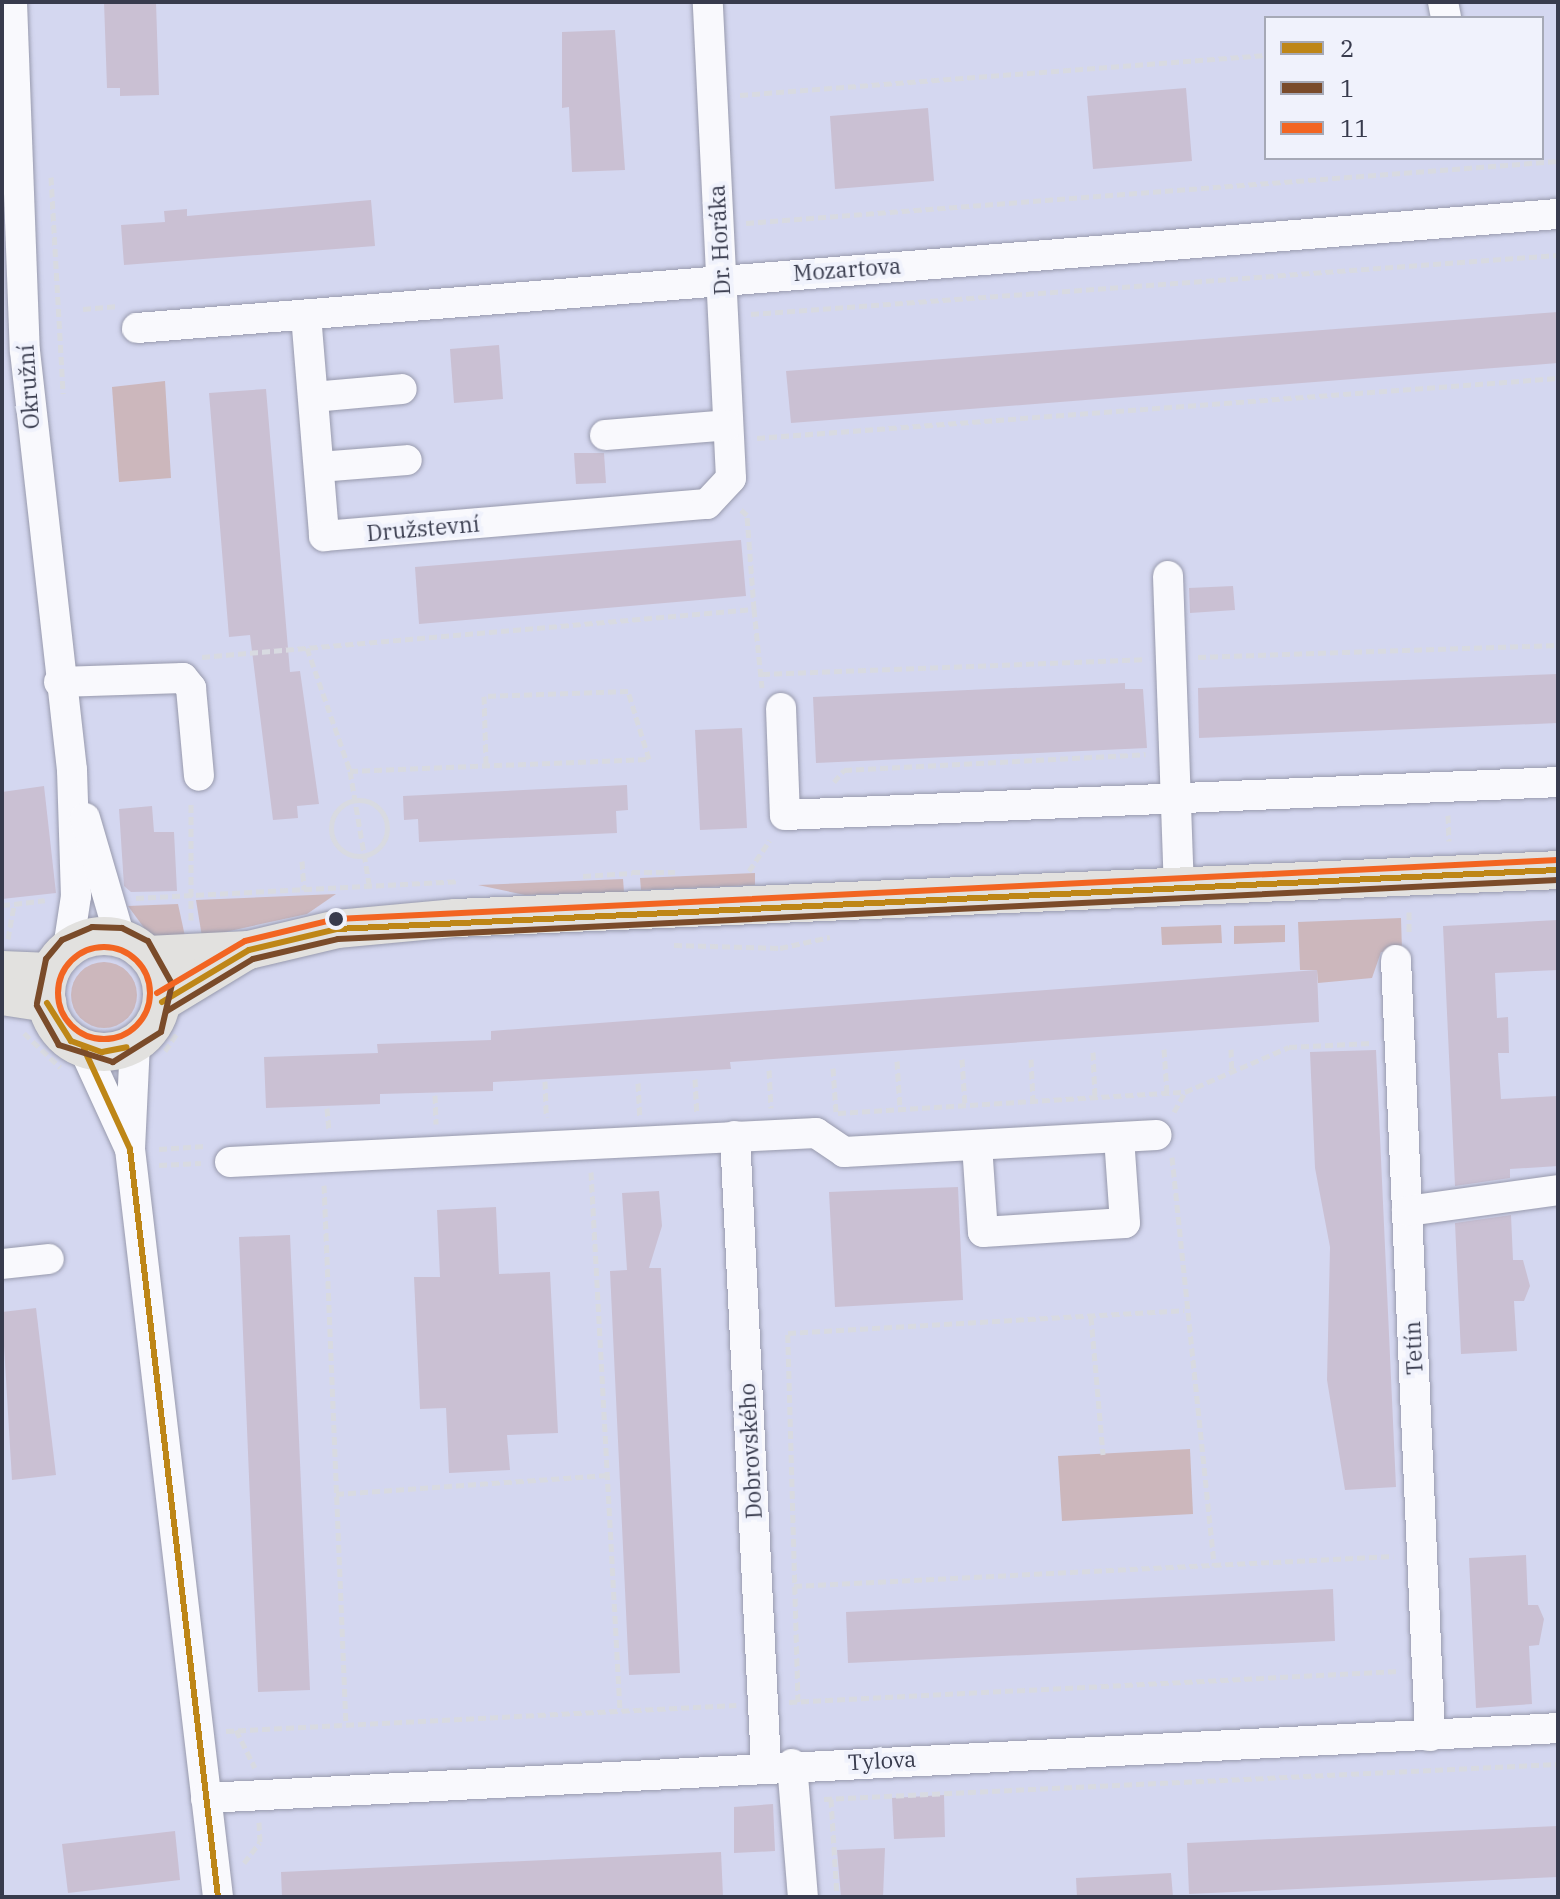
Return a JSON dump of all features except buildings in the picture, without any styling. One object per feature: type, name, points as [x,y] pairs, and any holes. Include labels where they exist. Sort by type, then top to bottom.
[{"type":"main road","points":[[10,1012],[93,937],[134,946],[197,952],[249,950],[337,929],[635,908],[1179,889],[1558,870]]},
{"type":"main road","points":[[134,946],[174,1012]]},
{"type":"main road","points":[[55,974],[59,1031],[76,1060],[135,1043],[249,950]]},
{"type":"main road","points":[[2,970],[55,974]]},
{"type":"street","name":"Okružní","points":[[12,2],[25,351],[59,682],[90,895],[55,974]]},
{"type":"street","name":"Dr. Horáka","points":[[708,2],[720,279],[735,432],[732,490]]},
{"type":"street","name":"Mozartova","points":[[134,316],[306,315],[720,279],[1558,214]]},
{"type":"street","name":"Družstevní","points":[[306,315],[324,536],[707,504],[732,490]]},
{"type":"street","points":[[313,397],[402,389]]},
{"type":"street","points":[[605,435],[735,432]]},
{"type":"street","points":[[319,467],[407,460]]},
{"type":"street","points":[[1168,576],[1179,889]]},
{"type":"street","points":[[59,682],[183,678],[191,688],[199,776]]},
{"type":"street","points":[[781,708],[785,815],[1558,782]]},
{"type":"street","name":"Okružní","points":[[90,895],[134,946]]},
{"type":"street","name":"Tetín","points":[[1396,960],[1430,1736]]},
{"type":"street","points":[[135,1043],[135,1091],[144,1149],[218,1897]]},
{"type":"street","points":[[76,1060],[144,1149]]},
{"type":"street","points":[[220,1154],[323,1157],[816,1133],[844,1152],[1166,1137]]},
{"type":"street","name":"Dobrovského","points":[[735,1136],[762,1703],[779,1765],[796,1801],[803,1897]]},
{"type":"street","points":[[977,1145],[983,1232],[1125,1223],[1119,1137]]},
{"type":"street","points":[[1407,1211],[1558,1190]]},
{"type":"street","points":[[2,1264],[49,1259]]},
{"type":"street","name":"Tylova","points":[[206,1798],[779,1765],[1558,1728]]},
{"type":"path","points":[[735,95],[1264,55]]},
{"type":"path","points":[[734,79],[735,109]]},
{"type":"path","points":[[739,210],[740,224],[1499,162],[1558,161]]},
{"type":"path","points":[[51,164],[63,398]]},
{"type":"path","points":[[738,315],[1558,255]]},
{"type":"path","points":[[83,309],[134,316]]},
{"type":"path","points":[[735,432],[1558,378]]},
{"type":"path","points":[[732,490],[747,515]]},
{"type":"path","points":[[191,658],[754,609],[747,515],[732,490]]},
{"type":"path","points":[[307,648],[350,771],[369,883]]},
{"type":"path","points":[[350,771],[649,759],[628,691],[484,696],[486,765]]},
{"type":"path","points":[[830,788],[844,770],[1175,752]]},
{"type":"path","points":[[186,896],[188,816],[199,776]]},
{"type":"path","points":[[354,801],[378,807],[386,818],[384,843],[363,856],[343,851],[332,833],[336,812],[354,801]]},
{"type":"path","points":[[736,871],[751,871],[785,815]]},
{"type":"path","points":[[302,861],[304,890]]},
{"type":"path","points":[[635,908],[691,871]]},
{"type":"path","points":[[574,876],[635,908],[732,950],[835,936]]},
{"type":"path","points":[[2,905],[90,895],[186,896],[369,883],[472,881]]},
{"type":"path","points":[[2,970],[14,904]]},
{"type":"path","points":[[1393,912],[1423,911]]},
{"type":"path","points":[[10,1012],[76,1060]]},
{"type":"path","points":[[135,1091],[157,1087],[174,1012]]},
{"type":"path","points":[[1214,1566],[1166,1137],[1185,1092],[1289,1047],[1400,1041]]},
{"type":"path","points":[[1164,1049],[1167,1093]]},
{"type":"path","points":[[1231,1049],[1232,1072]]},
{"type":"path","points":[[1093,1052],[1095,1097]]},
{"type":"path","points":[[962,1059],[965,1105]]},
{"type":"path","points":[[1031,1059],[1033,1101]]},
{"type":"path","points":[[897,1061],[900,1109]]},
{"type":"path","points":[[833,1068],[836,1113]]},
{"type":"path","points":[[769,1070],[771,1117]]},
{"type":"path","points":[[695,1079],[697,1121]]},
{"type":"path","points":[[545,1081],[547,1130]]},
{"type":"path","points":[[638,1083],[641,1125]]},
{"type":"path","points":[[435,1095],[436,1137]]},
{"type":"path","points":[[590,1143],[620,1711]]},
{"type":"path","points":[[144,1149],[220,1154]]},
{"type":"path","points":[[158,1165],[220,1154]]},
{"type":"path","points":[[323,1157],[346,1725]]},
{"type":"path","points":[[798,1702],[788,1333],[1184,1310]]},
{"type":"path","points":[[1091,1317],[1103,1454]]},
{"type":"path","points":[[336,1494],[608,1475]]},
{"type":"path","points":[[794,1586],[1422,1555]]},
{"type":"path","points":[[222,1731],[1428,1670]]},
{"type":"path","points":[[796,1801],[1558,1764]]},
{"type":"path","points":[[831,1799],[837,1897]]},
{"type":"shaded area","points":[[165,381],[171,478],[119,482],[112,387]]},
{"type":"shaded area","points":[[755,873],[755,885],[641,890],[640,878]]},
{"type":"shaded area","points":[[623,879],[624,892],[525,895],[478,885]]},
{"type":"shaded area","points":[[336,894],[307,914],[202,937],[196,900]]},
{"type":"shaded area","points":[[178,904],[186,941],[150,936],[128,906]]},
{"type":"shaded area","points":[[1401,918],[1402,951],[1381,952],[1372,978],[1318,983],[1317,970],[1300,970],[1298,922]]},
{"type":"shaded area","points":[[1221,925],[1222,943],[1162,945],[1161,927]]},
{"type":"shaded area","points":[[1285,925],[1285,942],[1234,944],[1234,926]]},
{"type":"shaded area","points":[[104,962],[117,965],[127,972],[134,982],[137,995],[134,1008],[127,1018],[117,1025],[104,1028],[91,1025],[81,1018],[74,1008],[71,995],[74,982],[81,972],[91,965]]},
{"type":"shaded area","points":[[1190,1449],[1193,1514],[1062,1521],[1058,1456]]},
{"type":"transit line","name":"11","points":[[157,993],[245,941],[336,919],[1558,860]]},
{"type":"transit line","name":"2","points":[[162,1002],[249,950],[337,929],[1558,870]]},
{"type":"transit line","name":"1","points":[[167,1011],[253,959],[338,939],[1558,880]]},
{"type":"transit line","name":"1","points":[[37,1003],[46,959],[62,940],[92,927],[122,928],[148,941],[172,984],[161,1032],[113,1062],[59,1045],[37,1006]]},
{"type":"transit line","name":"11","points":[[104,947],[122,951],[136,961],[146,975],[150,993],[146,1011],[136,1025],[122,1035],[104,1039],[86,1035],[72,1025],[62,1011],[58,993],[62,975],[72,961],[86,951],[104,947]]},
{"type":"transit line","name":"2","points":[[47,1003],[71,1041],[102,1052],[127,1047]]},
{"type":"transit line","name":"2","points":[[84,1049],[130,1149],[218,1897]]}]
